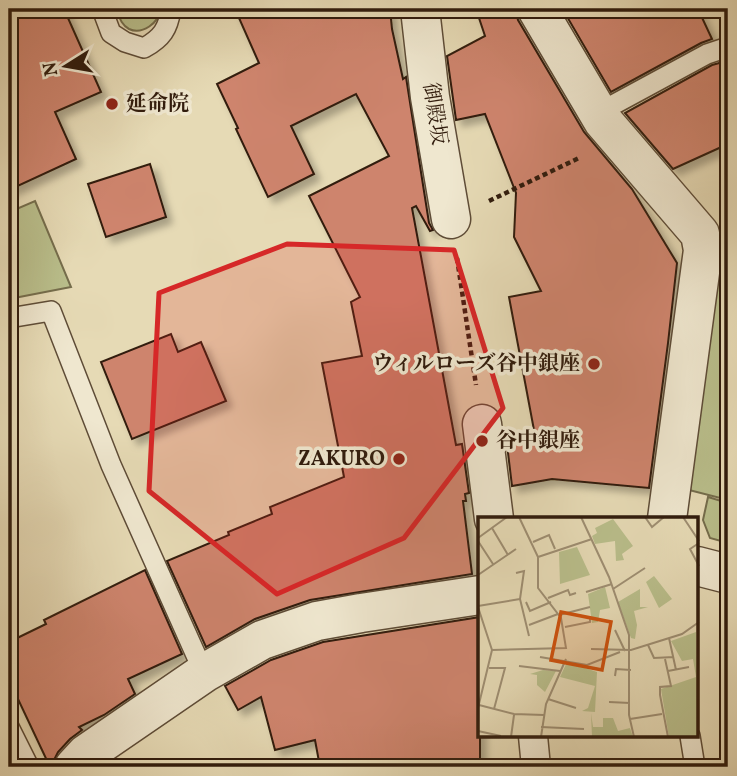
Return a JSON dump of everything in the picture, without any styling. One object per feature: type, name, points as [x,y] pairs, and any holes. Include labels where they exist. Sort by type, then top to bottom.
[{"type":"street","name":"御殿坂","points":[[420,9],[430,97],[451,219]]},
{"type":"street","points":[[537,9],[603,121],[699,234],[703,250],[667,517]]},
{"type":"street","points":[[482,424],[494,517]]},
{"type":"street","points":[[698,566],[728,574]]},
{"type":"street","points":[[74,767],[86,754],[204,673],[262,640],[317,621],[478,595]]},
{"type":"street","points":[[533,738],[536,767]]},
{"type":"lane","points":[[102,9],[111,33],[125,42],[144,48],[158,41],[169,24],[171,9]]},
{"type":"lane","points":[[598,113],[707,54],[728,47]]},
{"type":"lane","points":[[9,318],[51,311],[111,465],[204,673]]},
{"type":"lane","points":[[9,727],[29,767]]},
{"type":"lane","points":[[690,738],[695,767]]},
{"type":"path","points":[[482,424],[451,219],[580,157]]},
{"type":"highlighted area","points":[[287,244],[454,250],[503,408],[404,538],[277,594],[149,491],[159,293]]},
{"type":"green space","points":[[116,9],[159,9],[159,14],[149,27],[134,30],[124,25]]},
{"type":"green space","points":[[35,201],[71,287],[9,299],[9,211]]},
{"type":"green space","points":[[728,219],[728,500],[689,490],[719,248]]},
{"type":"green space","points":[[708,497],[728,503],[728,543],[710,538],[703,520]]},
{"type":"building","points":[[9,9],[64,9],[101,92],[55,112],[76,159],[9,190]]},
{"type":"building","points":[[235,9],[390,9],[403,79],[406,77],[429,223],[433,230],[430,231],[416,206],[412,208],[456,445],[462,444],[469,493],[465,494],[466,501],[463,501],[472,574],[310,600],[255,619],[206,647],[167,561],[272,514],[270,507],[344,477],[322,363],[362,356],[351,302],[360,297],[309,196],[389,156],[356,94],[291,126],[314,174],[268,197],[217,84],[259,63]]},
{"type":"building","points":[[476,9],[515,9],[518,20],[584,132],[632,189],[677,263],[649,488],[552,479],[512,486],[506,436],[534,430],[509,297],[541,291],[514,237],[516,193],[485,114],[456,120],[447,56],[485,36]]},
{"type":"building","points":[[577,9],[698,9],[712,39],[611,92],[566,15]]},
{"type":"building","points":[[723,62],[728,74],[728,144],[673,169],[625,113],[712,65]]},
{"type":"building","points":[[150,164],[166,217],[106,237],[88,184]]},
{"type":"building","points":[[171,334],[178,352],[201,342],[226,401],[132,439],[101,362]]},
{"type":"building","points":[[145,570],[182,654],[128,679],[135,694],[104,715],[79,727],[82,730],[58,752],[53,767],[50,767],[9,680],[9,642],[46,624],[44,620]]},
{"type":"building","points":[[478,617],[480,767],[320,767],[315,740],[275,750],[261,697],[238,710],[225,686],[271,660],[323,642]]},
{"type":"place","name":"延命院","points":[[112,104]]},
{"type":"place","name":"ウィルローズ谷中銀座","points":[[594,364]]},
{"type":"place","name":"谷中銀座","points":[[482,441]]},
{"type":"place","name":"ZAKURO","points":[[399,459]]}]
